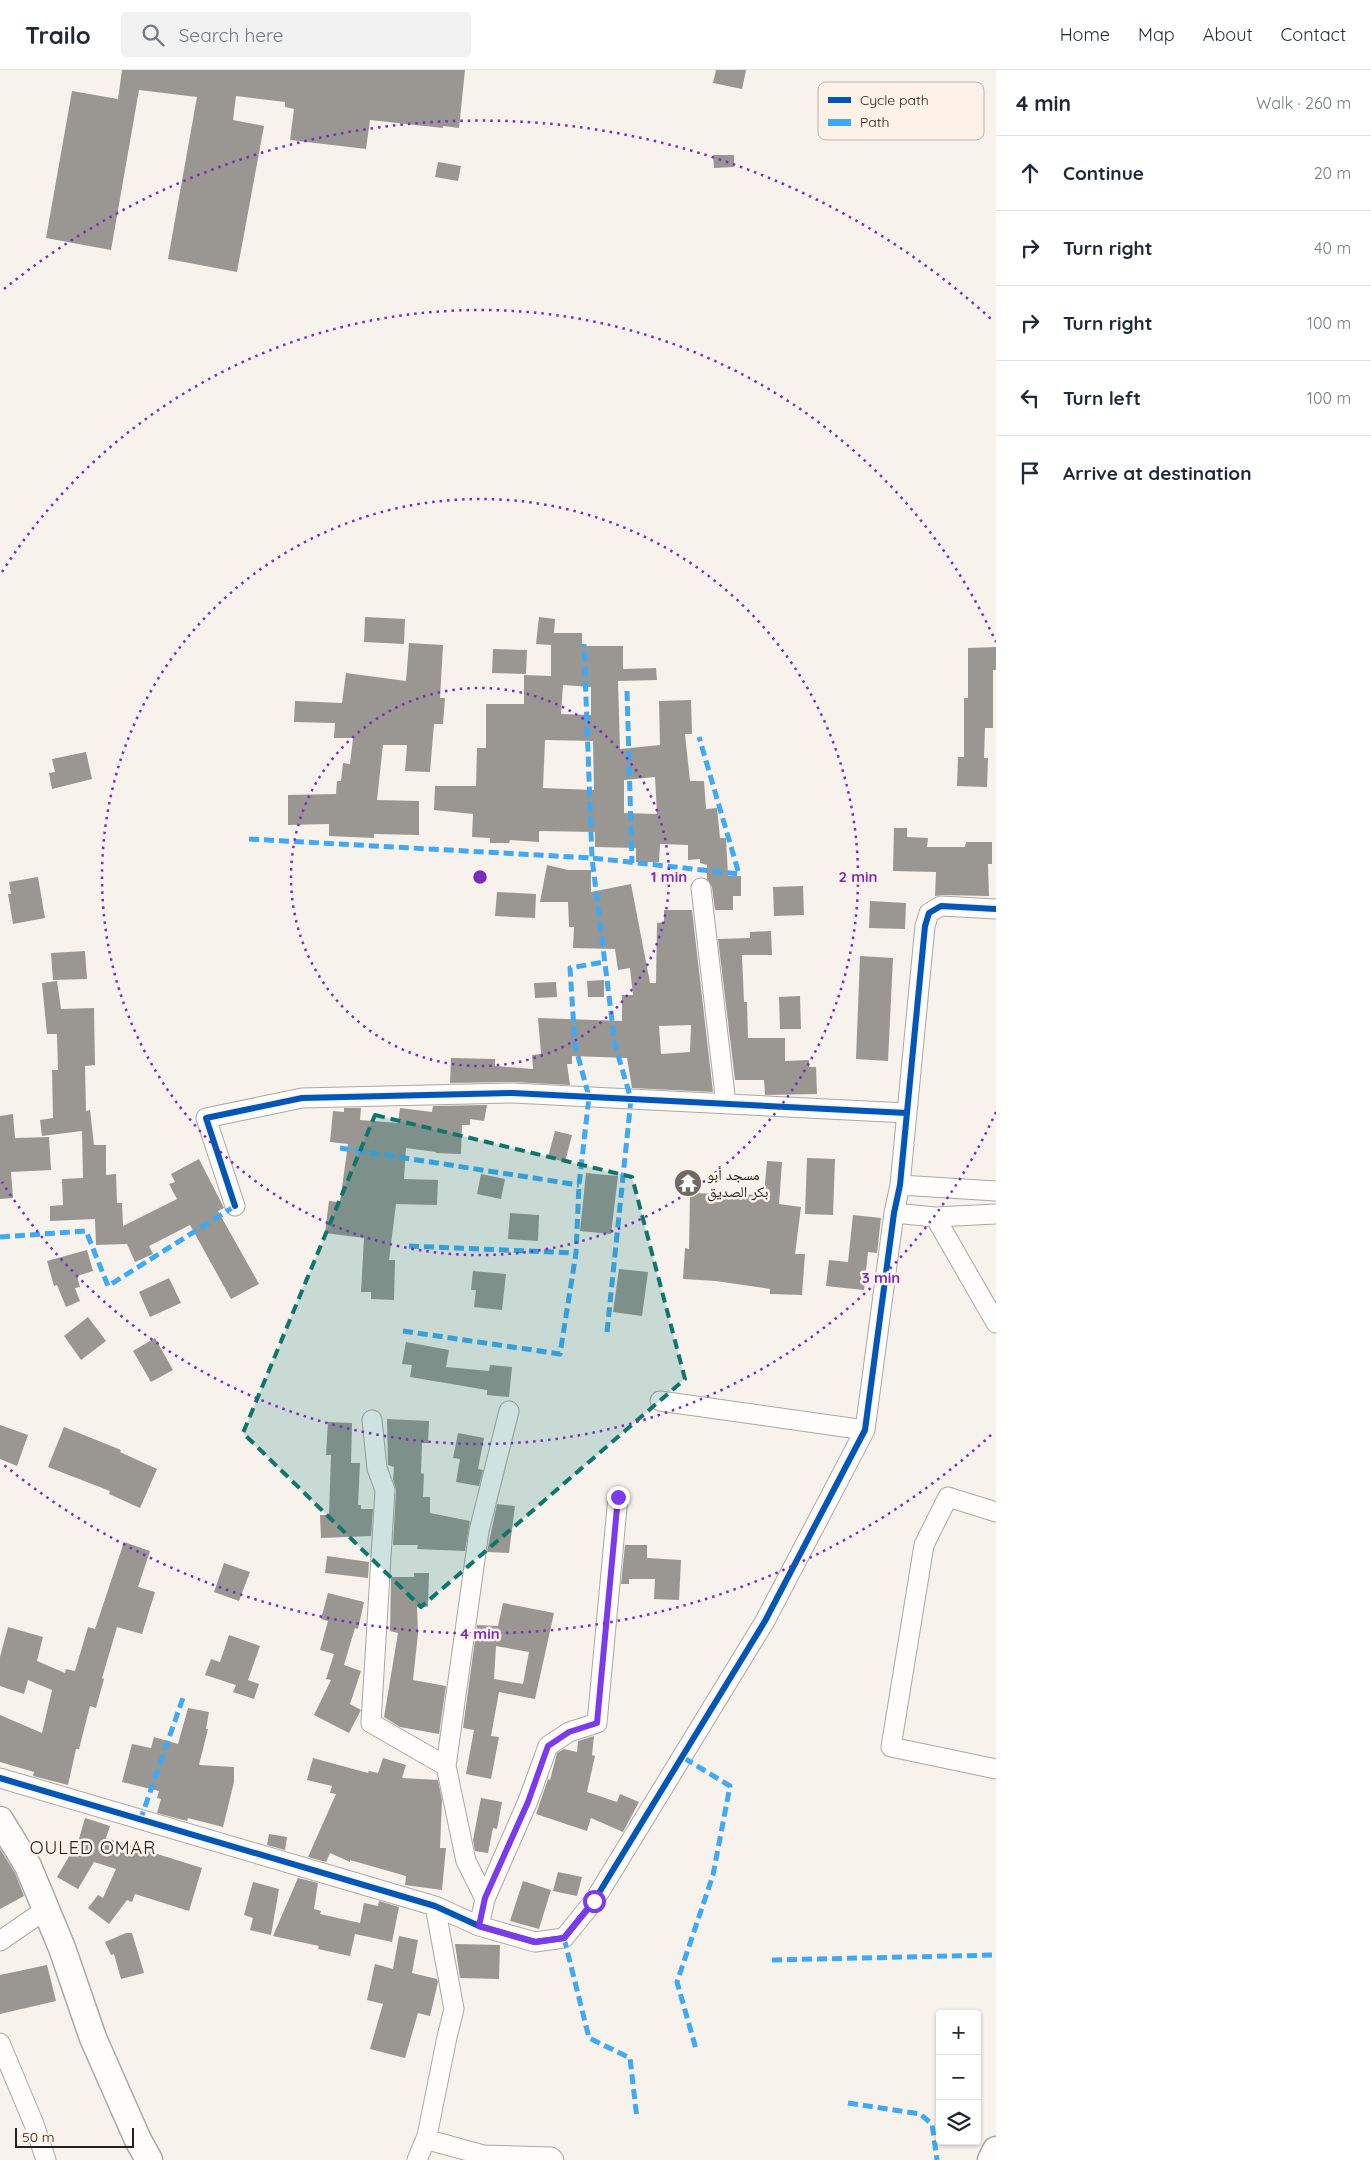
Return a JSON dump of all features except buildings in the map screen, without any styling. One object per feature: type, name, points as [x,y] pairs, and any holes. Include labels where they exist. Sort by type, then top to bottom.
[{"type":"main road","points":[[0,1820],[28,1866],[62,1948],[93,2038],[138,2140],[149,2160]]},
{"type":"main road","points":[[991,2160],[996,2150]]},
{"type":"street","points":[[701,888],[726,1104]]},
{"type":"street","points":[[0,1778],[435,1906],[479,1926],[535,1942],[564,1938],[594,1901],[765,1622],[865,1430],[894,1213],[900,1185],[925,926],[929,913],[941,906],[996,909]]},
{"type":"street","points":[[235,1206],[206,1118],[302,1098],[513,1093],[907,1113]]},
{"type":"street","points":[[900,1185],[996,1192]]},
{"type":"street","points":[[894,1213],[934,1218],[996,1214]]},
{"type":"street","points":[[934,1218],[996,1323]]},
{"type":"street","points":[[660,1401],[865,1430]]},
{"type":"street","points":[[485,1898],[466,1861],[446,1766],[479,1532],[508,1411]]},
{"type":"street","points":[[372,1420],[377,1468],[385,1490],[371,1723],[446,1766]]},
{"type":"street","points":[[479,1926],[485,1898],[528,1802],[548,1746],[569,1732],[597,1723],[618,1497]]},
{"type":"street","points":[[996,1512],[948,1497],[924,1545],[891,1747],[996,1769]]},
{"type":"street","points":[[417,2160],[427,2136],[454,2009],[435,1906]]},
{"type":"street","points":[[0,1941],[45,1910]]},
{"type":"street","points":[[0,2044],[34,2124],[46,2160]]},
{"type":"street","points":[[427,2136],[432,2142],[483,2155],[551,2157],[554,2160]]},
{"type":"highlighted area","points":[[375,1115],[632,1177],[685,1379],[421,1607],[243,1433]]},
{"type":"marked path","points":[[249,839],[592,858],[584,644]]},
{"type":"marked path","points":[[627,691],[632,863]]},
{"type":"marked path","points":[[607,1332],[631,1099],[615,1045],[592,858],[739,874],[699,737]]},
{"type":"marked path","points":[[403,1331],[560,1354],[576,1253],[579,1185],[589,1097],[575,1045],[570,968],[604,962]]},
{"type":"marked path","points":[[340,1148],[579,1185]]},
{"type":"marked path","points":[[0,1237],[86,1231],[108,1286],[235,1206]]},
{"type":"marked path","points":[[409,1246],[576,1253]]},
{"type":"marked path","points":[[140,1821],[184,1695]]},
{"type":"marked path","points":[[684,1758],[730,1786],[713,1875],[677,1982],[696,2049]]},
{"type":"marked path","points":[[564,1938],[589,2038],[630,2058],[637,2119]]},
{"type":"marked path","points":[[772,1960],[996,1955]]},
{"type":"marked path","points":[[848,2103],[920,2114],[932,2124],[937,2160]]},
{"type":"cycle path","points":[[0,1778],[435,1906],[479,1926],[535,1942],[564,1938],[594,1901],[765,1621],[865,1430],[894,1213],[900,1185],[925,926],[929,913],[941,906],[996,909]]},
{"type":"cycle path","points":[[235,1206],[206,1118],[302,1098],[513,1093],[907,1113]]},
{"type":"place","name":"مسجد أبو بكر الصديق","points":[[688,1183]]},
{"type":"district","name":"OULED OMAR","points":[[93,1847]]},
{"type":"route","points":[[594,1901],[564,1938],[535,1942],[479,1926],[485,1898],[528,1802],[548,1746],[569,1732],[597,1723],[618,1497]]}]
